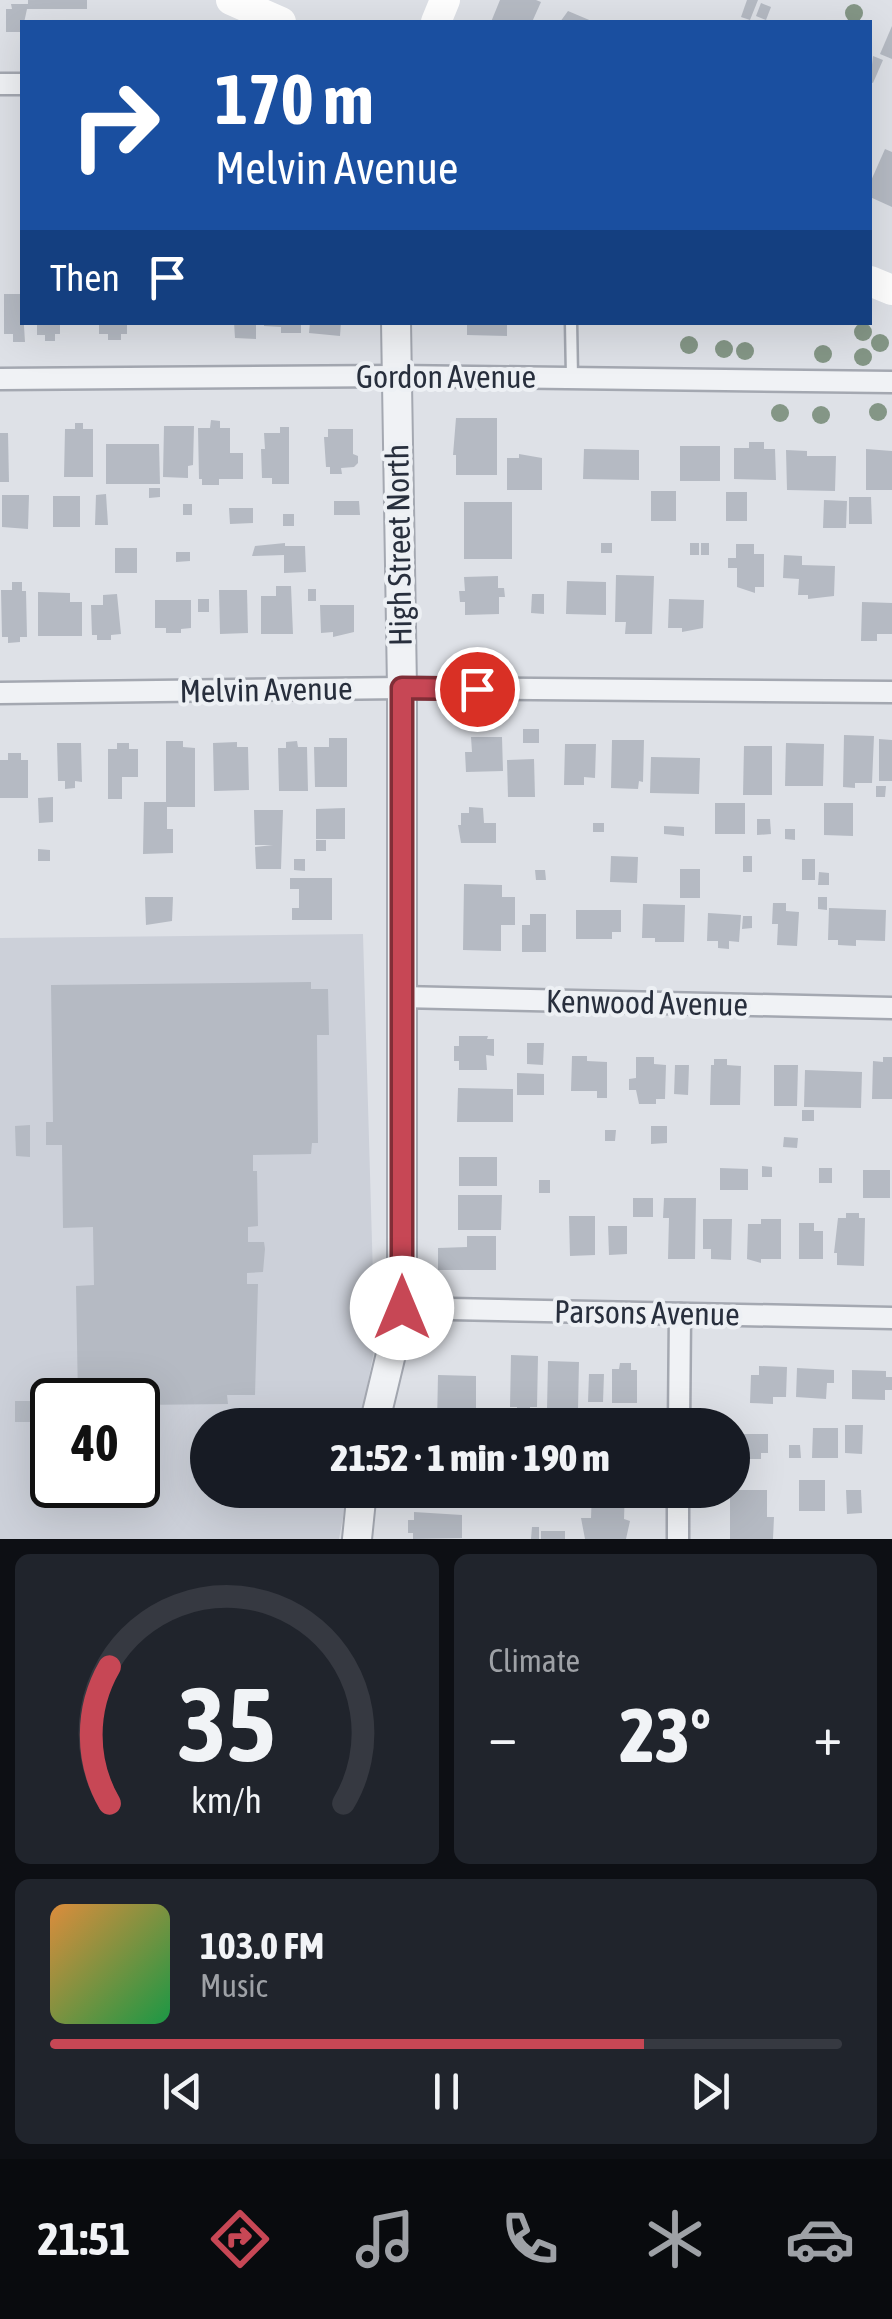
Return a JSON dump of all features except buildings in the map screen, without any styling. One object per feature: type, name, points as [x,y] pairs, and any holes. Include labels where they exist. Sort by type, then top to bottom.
[{"type":"main road","points":[[231,0],[276,20]]},
{"type":"street","name":"High Street North","points":[[378,1408],[402,1308],[402,688],[396,325]]},
{"type":"street","name":"Gordon Avenue","points":[[0,379],[396,376],[892,382]]},
{"type":"street","name":"Melvin Avenue","points":[[0,693],[402,688],[892,692]]},
{"type":"street","name":"Kenwood Avenue","points":[[402,998],[892,1008]]},
{"type":"street","name":"Parsons Avenue","points":[[402,1308],[892,1318]]},
{"type":"street","points":[[679,1408],[680,1314]]},
{"type":"street","points":[[357,1539],[360,1508]]},
{"type":"street","points":[[678,1508],[678,1539]]},
{"type":"lane","points":[[571,325],[572,378]]},
{"type":"shaded area","points":[[363,934],[375,1345],[363,1408],[190,1408],[190,1508],[345,1508],[339,1539],[0,1539],[0,938]]},
{"type":"route","points":[[402,1308],[402,688],[477,689]]}]
